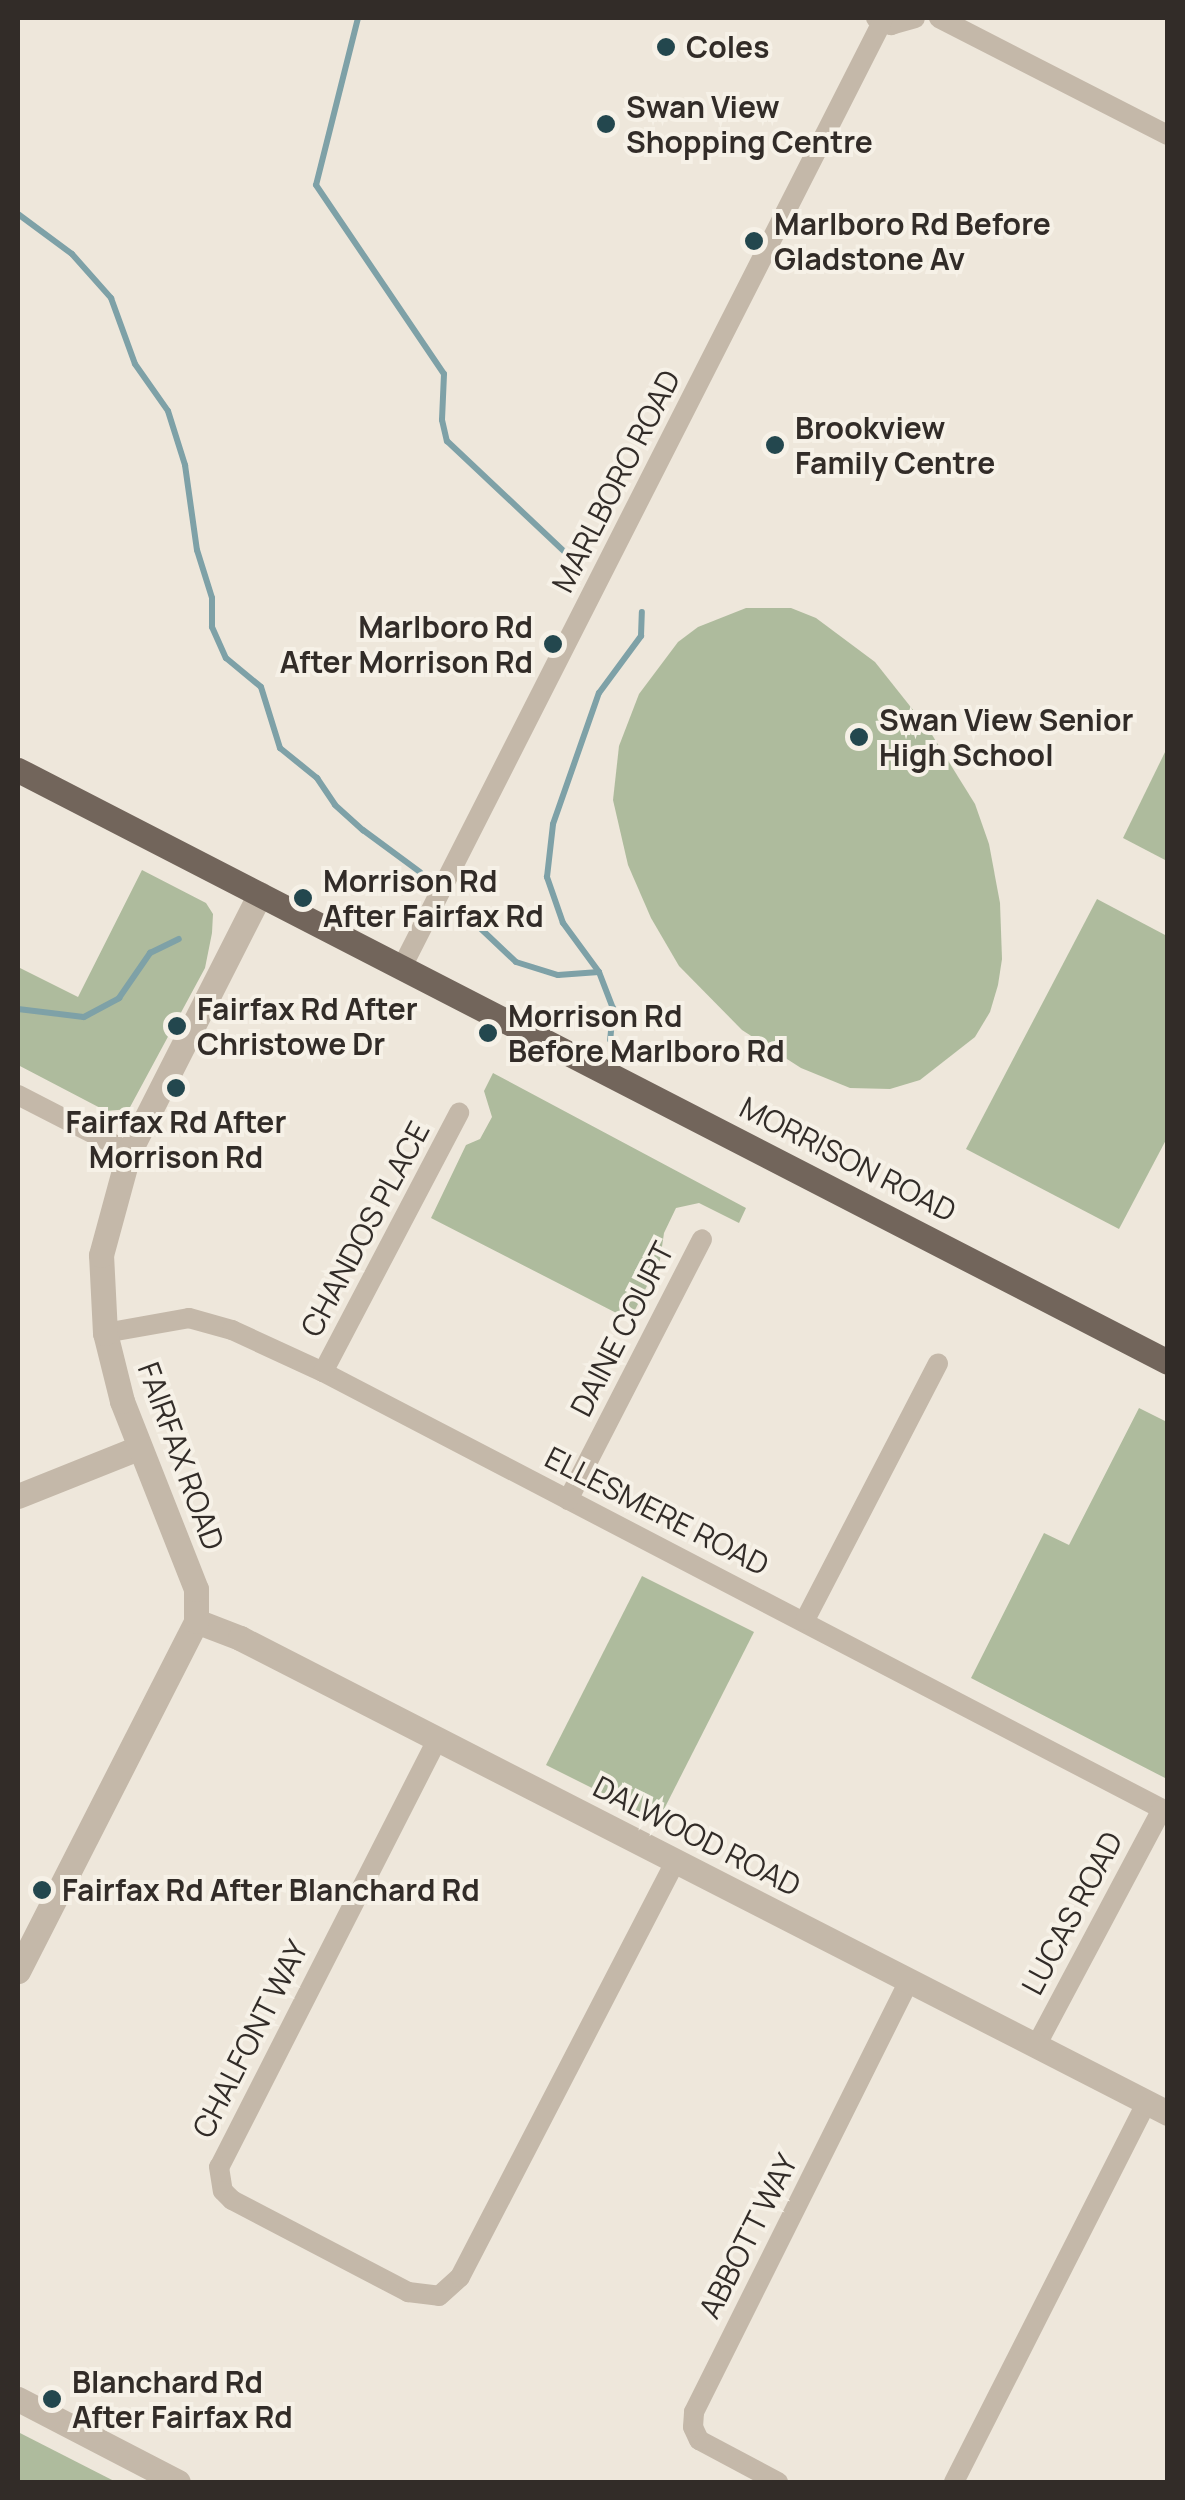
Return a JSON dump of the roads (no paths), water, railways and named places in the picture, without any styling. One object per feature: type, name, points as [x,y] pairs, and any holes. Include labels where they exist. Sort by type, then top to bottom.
[{"type":"main road","name":"MORRISON ROAD","points":[[18,770],[1168,1362]]},
{"type":"street","points":[[879,20],[900,24],[914,18]]},
{"type":"street","points":[[939,18],[1168,136]]},
{"type":"street","name":"MARLBORO ROAD","points":[[402,966],[879,20]]},
{"type":"street","name":"FAIRFAX ROAD","points":[[196,1621],[196,1589],[138,1448],[105,1333],[101,1255],[129,1152],[260,894]]},
{"type":"street","points":[[18,1095],[129,1152]]},
{"type":"street","name":"CHANDOS PLACE","points":[[323,1372],[459,1113]]},
{"type":"street","name":"DAINE COURT","points":[[568,1500],[702,1239]]},
{"type":"street","name":"ELLESMERE ROAD","points":[[105,1333],[189,1318],[232,1330],[323,1372],[805,1620],[1164,1810]]},
{"type":"street","points":[[805,1620],[938,1363]]},
{"type":"street","points":[[18,1496],[138,1448]]},
{"type":"street","points":[[18,1972],[196,1621]]},
{"type":"street","name":"DALWOOD ROAD","points":[[196,1621],[240,1638],[1157,2108]]},
{"type":"street","name":"CHALFONT WAY","points":[[436,1740],[219,2167],[219,2181],[232,2200],[408,2292],[439,2296],[460,2276],[674,1862]]},
{"type":"street","name":"LUCAS ROAD","points":[[1036,2046],[1164,1810]]},
{"type":"street","name":"ABBOTT WAY","points":[[778,2482],[699,2440],[693,2427],[694,2412],[909,1980]]},
{"type":"street","points":[[954,2482],[1157,2108]]},
{"type":"street","points":[[18,2399],[178,2482]]},
{"type":"waterway","points":[[358,18],[316,185],[444,374],[442,420],[447,441],[568,555]]},
{"type":"waterway","points":[[18,214],[72,254],[111,298],[135,364],[168,411],[185,465],[197,550],[212,598],[212,627],[226,658],[261,687],[280,748],[317,778],[335,805],[363,830],[420,872]]},
{"type":"waterway","points":[[599,972],[563,923],[547,877],[553,824],[599,693],[641,636],[642,612]]},
{"type":"waterway","points":[[460,909],[516,962],[558,975],[599,972],[613,1008],[610,1040]]},
{"type":"waterway","points":[[18,1009],[84,1017],[119,998],[150,953],[179,939]]},
{"type":"place","name":"Coles","points":[[666,47]]},
{"type":"place","name":"Swan View Shopping Centre","points":[[606,124]]},
{"type":"place","name":"Marlboro Rd Before Gladstone Av","points":[[754,241]]},
{"type":"place","name":"Brookview Family Centre","points":[[775,445]]},
{"type":"place","name":"Marlboro Rd After Morrison Rd","points":[[553,644]]},
{"type":"place","name":"Swan View Senior High School","points":[[859,737]]},
{"type":"place","name":"Morrison Rd After Fairfax Rd","points":[[303,898]]},
{"type":"place","name":"Fairfax Rd After Christowe Dr","points":[[177,1026]]},
{"type":"place","name":"Morrison Rd Before Marlboro Rd","points":[[488,1033]]},
{"type":"place","name":"Fairfax Rd After Morrison Rd","points":[[176,1088]]},
{"type":"place","name":"Fairfax Rd After Blanchard Rd","points":[[42,1890]]},
{"type":"place","name":"Blanchard Rd After Fairfax Rd","points":[[52,2399]]}]
